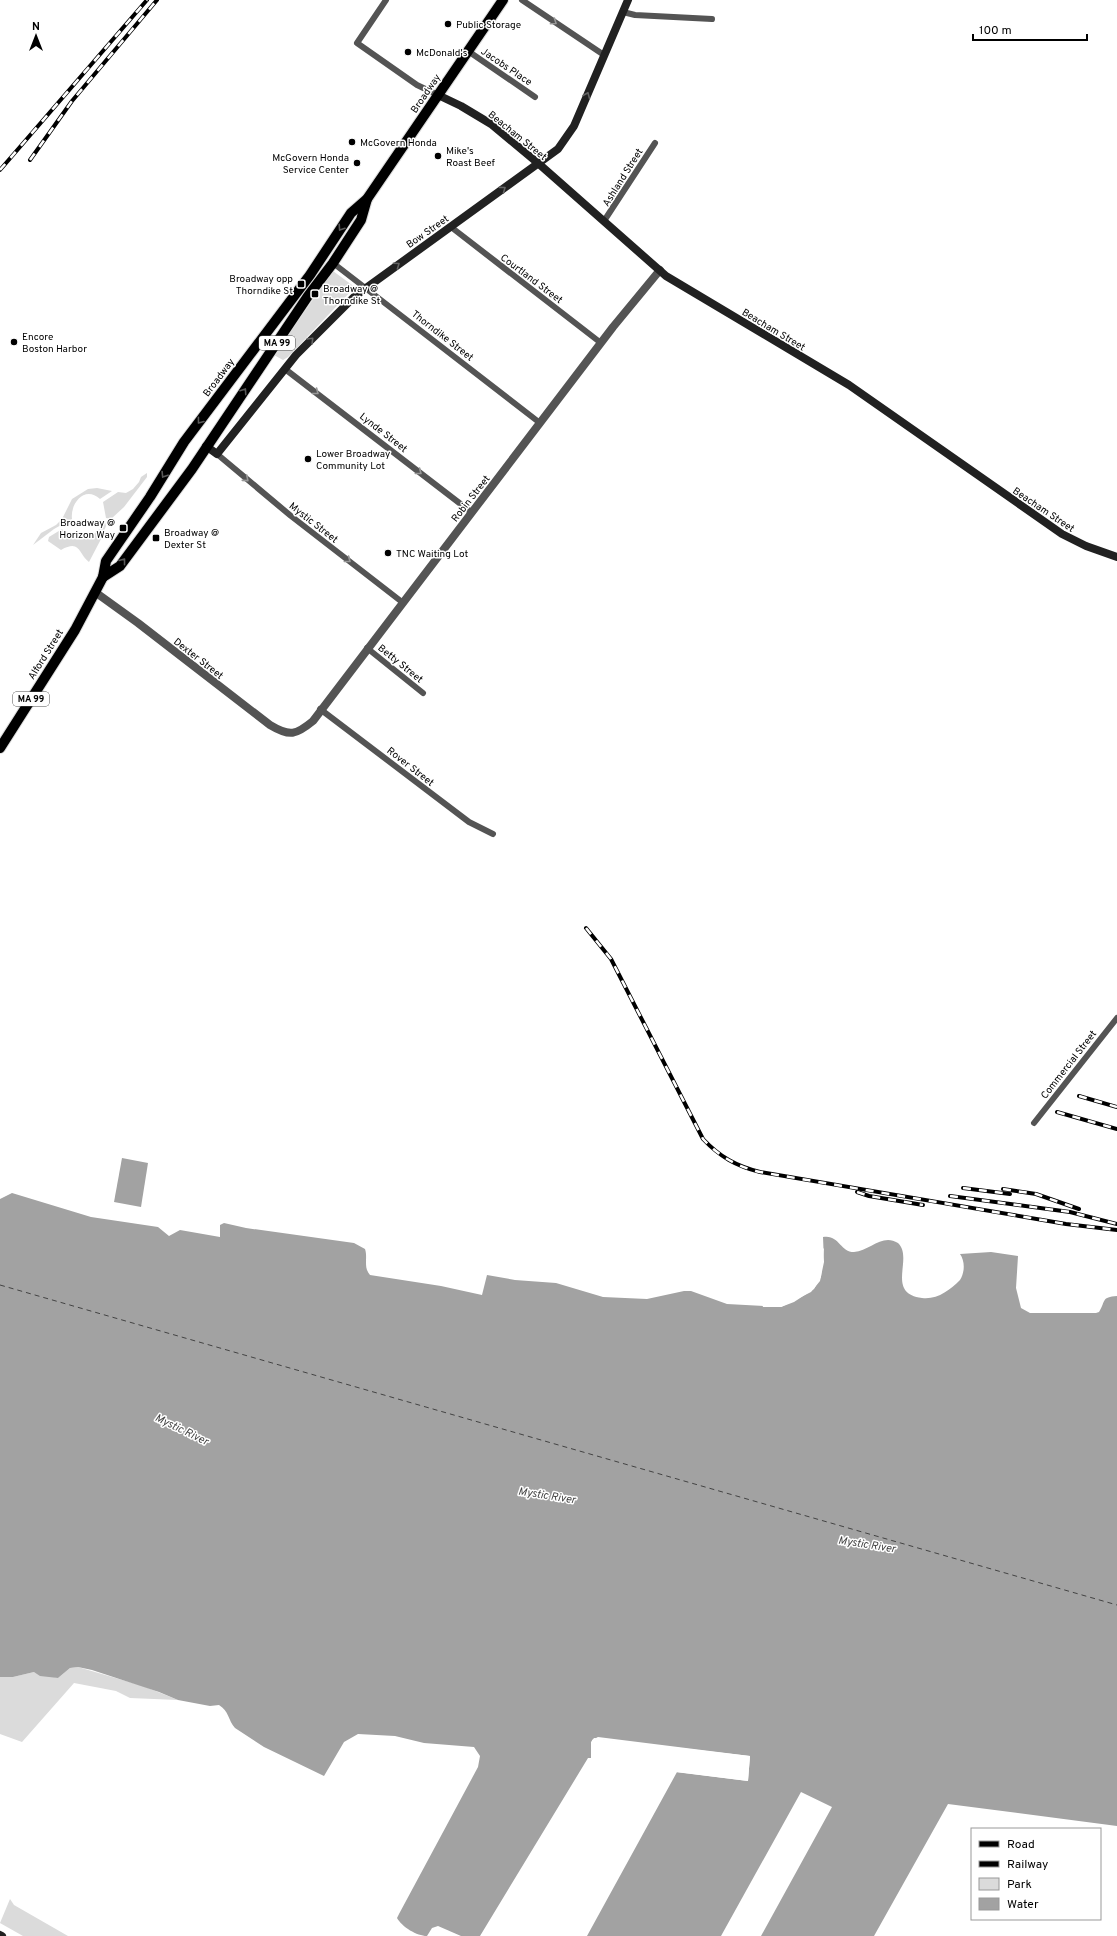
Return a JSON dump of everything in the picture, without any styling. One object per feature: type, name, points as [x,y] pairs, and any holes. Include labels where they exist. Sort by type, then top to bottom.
[{"type":"main road","name":"Broadway","points":[[95,592],[104,577],[106,561],[150,497],[184,442],[310,275],[351,213],[367,199],[504,0]]},
{"type":"main road","name":"Bow Street","points":[[216,454],[307,344],[365,288],[558,149],[571,132],[628,0]]},
{"type":"main road","name":"Beacham Street","points":[[438,95],[461,106],[490,124],[539,164],[660,270],[679,284],[860,392],[1062,534],[1086,546],[1117,557]]},
{"type":"main road","name":"Broadway","points":[[104,577],[120,566],[192,469],[206,446],[333,263],[361,220],[367,199]]},
{"type":"main road","points":[[206,446],[216,454]]},
{"type":"main road","name":"Alford Street","points":[[0,748],[75,630],[95,592]]},
{"type":"street","points":[[386,0],[357,43],[418,85],[438,95]]},
{"type":"street","points":[[522,0],[604,55]]},
{"type":"street","points":[[623,12],[635,16],[712,19]]},
{"type":"street","name":"Jacobs Place","points":[[468,51],[535,97]]},
{"type":"street","name":"Ashland Street","points":[[604,221],[655,142]]},
{"type":"street","name":"Courtland Street","points":[[451,227],[601,343]]},
{"type":"street","name":"Thorndike Street","points":[[333,263],[540,423]]},
{"type":"street","name":"Robin Street","points":[[293,733],[303,730],[313,721],[320,709],[601,343],[660,270]]},
{"type":"street","name":"Lynde Street","points":[[285,369],[471,512]]},
{"type":"street","name":"Mystic Street","points":[[216,454],[291,516],[402,602]]},
{"type":"street","name":"Dexter Street","points":[[95,592],[138,623],[270,726],[282,732],[293,733]]},
{"type":"street","name":"Betty Street","points":[[367,648],[423,693]]},
{"type":"street","name":"Rover Street","points":[[320,709],[468,822],[493,834]]},
{"type":"street","name":"Commercial Street","points":[[1034,1123],[1117,1018]]},
{"type":"green space","points":[[333,271],[354,288],[288,357],[283,360],[274,355]]},
{"type":"green space","points":[[147,473],[147,477],[124,507],[111,519],[106,518],[103,502],[118,492],[126,493],[133,489],[141,477]]},
{"type":"green space","points":[[97,488],[112,491],[100,499],[94,495],[84,495],[73,507],[72,519],[54,529],[33,545],[41,533],[56,525],[62,519],[72,499],[88,489]]},
{"type":"green space","points":[[105,522],[106,526],[100,541],[89,562],[76,547],[67,547],[61,550],[48,541],[49,537],[62,529],[67,535],[73,538],[79,539],[91,536]]},
{"type":"green space","points":[[78,1667],[143,1686],[178,1700],[130,1698],[116,1691],[74,1683],[22,1742],[0,1734],[0,1677],[13,1677],[34,1672],[58,1678],[70,1668]]},
{"type":"green space","points":[[10,1899],[14,1905],[68,1936],[23,1936],[0,1923]]},
{"type":"water","points":[[122,1158],[148,1163],[141,1207],[114,1202]]},
{"type":"water","name":"Mystic River","points":[[12,1193],[91,1217],[158,1227],[169,1236],[180,1230],[220,1237],[220,1225],[224,1223],[246,1228],[354,1243],[365,1249],[366,1266],[370,1275],[441,1286],[482,1295],[487,1275],[515,1280],[556,1283],[603,1297],[647,1299],[684,1291],[691,1291],[727,1304],[781,1307],[811,1292],[820,1281],[824,1262],[823,1237],[828,1237],[836,1240],[849,1251],[854,1252],[865,1249],[881,1241],[892,1240],[898,1243],[902,1249],[902,1282],[905,1289],[911,1295],[922,1298],[943,1294],[960,1280],[964,1267],[960,1254],[991,1252],[1018,1256],[1016,1288],[1021,1308],[1030,1313],[1096,1313],[1099,1312],[1108,1297],[1117,1296],[1117,1826],[948,1804],[874,1936],[761,1936],[832,1807],[801,1792],[721,1936],[587,1936],[677,1772],[748,1781],[750,1756],[594,1738],[591,1742],[591,1758],[588,1758],[480,1936],[461,1936],[438,1926],[432,1928],[427,1936],[423,1936],[410,1930],[402,1925],[397,1918],[478,1767],[480,1756],[474,1747],[424,1743],[395,1736],[358,1734],[344,1742],[324,1776],[264,1747],[235,1728],[225,1710],[219,1705],[210,1706],[178,1700],[159,1692],[92,1670],[78,1667],[70,1668],[58,1678],[40,1676],[34,1672],[13,1677],[0,1677],[0,1199]]},
{"type":"pier","points":[[824,1248],[821,1277],[814,1289],[794,1302],[781,1307],[763,1307],[762,1304],[781,1305],[793,1300],[813,1287],[819,1277],[822,1250]]},
{"type":"pier","points":[[598,1737],[750,1756],[748,1781],[675,1772],[678,1770],[747,1779],[748,1758],[598,1739],[594,1741],[593,1758],[591,1758],[592,1740]]},
{"type":"ferry route","points":[[0,1285],[1117,1605]]},
{"type":"railway","points":[[0,170],[147,0]]},
{"type":"railway","points":[[30,160],[72,101],[157,0]]},
{"type":"railway","points":[[586,928],[611,959],[703,1139],[722,1156],[736,1164],[760,1172],[1066,1224],[1117,1230]]},
{"type":"railway","points":[[1079,1096],[1117,1107]]},
{"type":"railway","points":[[1057,1112],[1117,1129]]},
{"type":"railway","points":[[963,1188],[1010,1194]]},
{"type":"railway","points":[[1003,1189],[1036,1194],[1079,1209]]},
{"type":"railway","points":[[857,1192],[869,1196],[923,1205]]},
{"type":"railway","points":[[950,1196],[1070,1212],[1117,1224]]},
{"type":"place","name":"Public Storage","points":[[448,24]]},
{"type":"place","name":"McDonald's","points":[[408,52]]},
{"type":"place","name":"McGovern Honda","points":[[352,142]]},
{"type":"place","name":"Mike's Roast Beef","points":[[438,156]]},
{"type":"place","name":"McGovern Honda Service Center","points":[[357,163]]},
{"type":"place","name":"Broadway opp Thorndike St","points":[[301,284]]},
{"type":"place","name":"Broadway @ Thorndike St","points":[[315,294]]},
{"type":"place","name":"Encore Boston Harbor","points":[[14,342]]},
{"type":"place","name":"Lower Broadway Community Lot","points":[[308,459]]},
{"type":"place","name":"Broadway @ Horizon Way","points":[[123,528]]},
{"type":"place","name":"Broadway @ Dexter St","points":[[156,538]]},
{"type":"place","name":"TNC Waiting Lot","points":[[388,553]]}]
